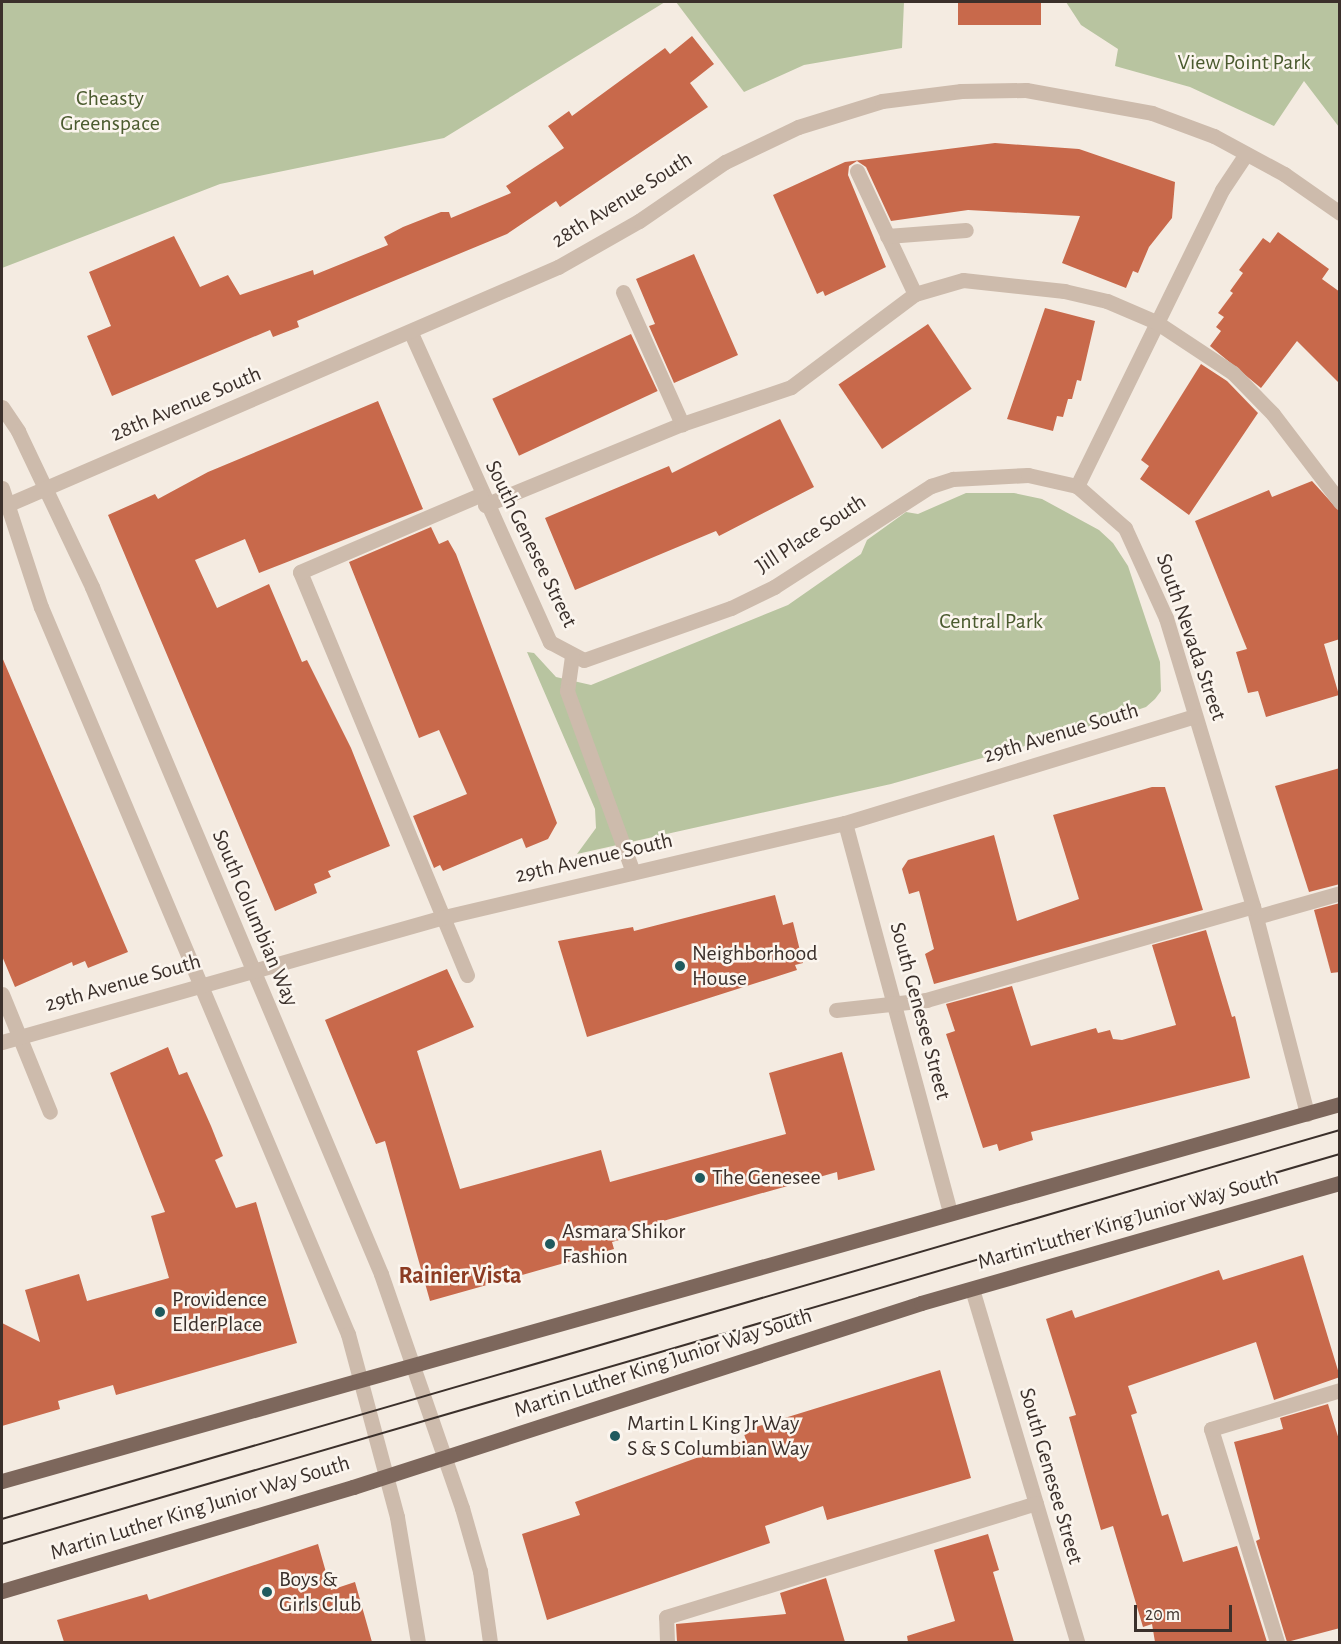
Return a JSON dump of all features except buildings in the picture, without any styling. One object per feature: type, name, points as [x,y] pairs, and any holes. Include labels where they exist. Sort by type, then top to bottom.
[{"type":"main road","points":[[2,1481],[950,1211],[1340,1104]]},
{"type":"main road","name":"Martin Luther King Junior Way South","points":[[2,1591],[444,1457],[972,1289],[1339,1185]]},
{"type":"street","name":"28th Avenue South","points":[[9,504],[411,333],[596,247],[757,146],[839,112],[882,101],[961,90],[1026,90],[1152,113],[1214,136],[1246,153],[1340,213]]},
{"type":"street","points":[[1077,486],[1222,190],[1246,153]]},
{"type":"street","points":[[856,171],[915,294]]},
{"type":"street","points":[[887,236],[966,230]]},
{"type":"street","points":[[466,975],[300,572],[682,424],[791,387],[915,294],[963,280],[1025,284],[1107,301],[1156,322],[1233,373],[1273,414],[1340,502]]},
{"type":"street","points":[[624,292],[682,424]]},
{"type":"street","name":"South Genesee Street","points":[[411,333],[483,500],[550,642],[572,656],[567,691],[633,872]]},
{"type":"street","name":"South Columbian Way","points":[[2,407],[18,431],[42,489],[92,587],[381,1274],[410,1365],[444,1457],[480,1571],[490,1642]]},
{"type":"street","name":"Jill Place South","points":[[572,656],[595,660],[731,608],[774,587],[931,486],[962,478],[1028,475],[1077,486]]},
{"type":"street","name":"South Nevada Street","points":[[1077,486],[1125,528],[1143,560],[1195,716],[1254,912],[1307,1114]]},
{"type":"street","points":[[2,488],[41,607],[198,985],[331,1288],[361,1378],[386,1474],[418,1642]]},
{"type":"street","name":"29th Avenue South","points":[[2,1042],[251,969],[444,917],[845,823],[1195,716]]},
{"type":"street","name":"South Genesee Street","points":[[845,823],[950,1211]]},
{"type":"street","points":[[836,1010],[894,1003],[987,984],[1254,912],[1340,893]]},
{"type":"street","points":[[2,994],[50,1112]]},
{"type":"street","name":"South Genesee Street","points":[[972,1289],[1077,1642]]},
{"type":"street","points":[[1277,1642],[1211,1429],[1340,1390]]},
{"type":"street","points":[[667,1642],[666,1617],[1036,1503]]},
{"type":"green space","name":"Cheasty Greenspace","points":[[2,2],[665,2],[444,138],[220,184],[2,268]]},
{"type":"green space","points":[[676,2],[904,2],[902,48],[804,65],[744,92]]},
{"type":"green space","name":"View Point Park","points":[[1066,2],[1339,2],[1339,127],[1304,81],[1274,126],[1190,87],[1115,66],[1118,49],[1081,25]]},
{"type":"green space","name":"Central Park","points":[[966,493],[1014,493],[1042,499],[1099,530],[1113,543],[1128,566],[1160,662],[1161,691],[1155,699],[1146,707],[1063,735],[891,784],[577,854],[596,828],[595,809],[527,652],[534,653],[556,677],[591,685],[788,605],[861,554],[867,540],[906,512],[918,514]]},
{"type":"tram line","points":[[2,1519],[1340,1130]]},
{"type":"tram line","points":[[2,1544],[1340,1154]]},
{"type":"place","name":"Neighborhood House","points":[[680,966]]},
{"type":"place","name":"The Genesee","points":[[700,1178]]},
{"type":"place","name":"Asmara Shikor Fashion","points":[[550,1244]]},
{"type":"place","name":"Providence ElderPlace","points":[[160,1312]]},
{"type":"place","name":"Martin L King Jr Way S & S Columbian Way","points":[[615,1436]]},
{"type":"place","name":"Boys & Girls Club","points":[[267,1592]]},
{"type":"district","name":"Rainier Vista","points":[[460,1277]]}]
